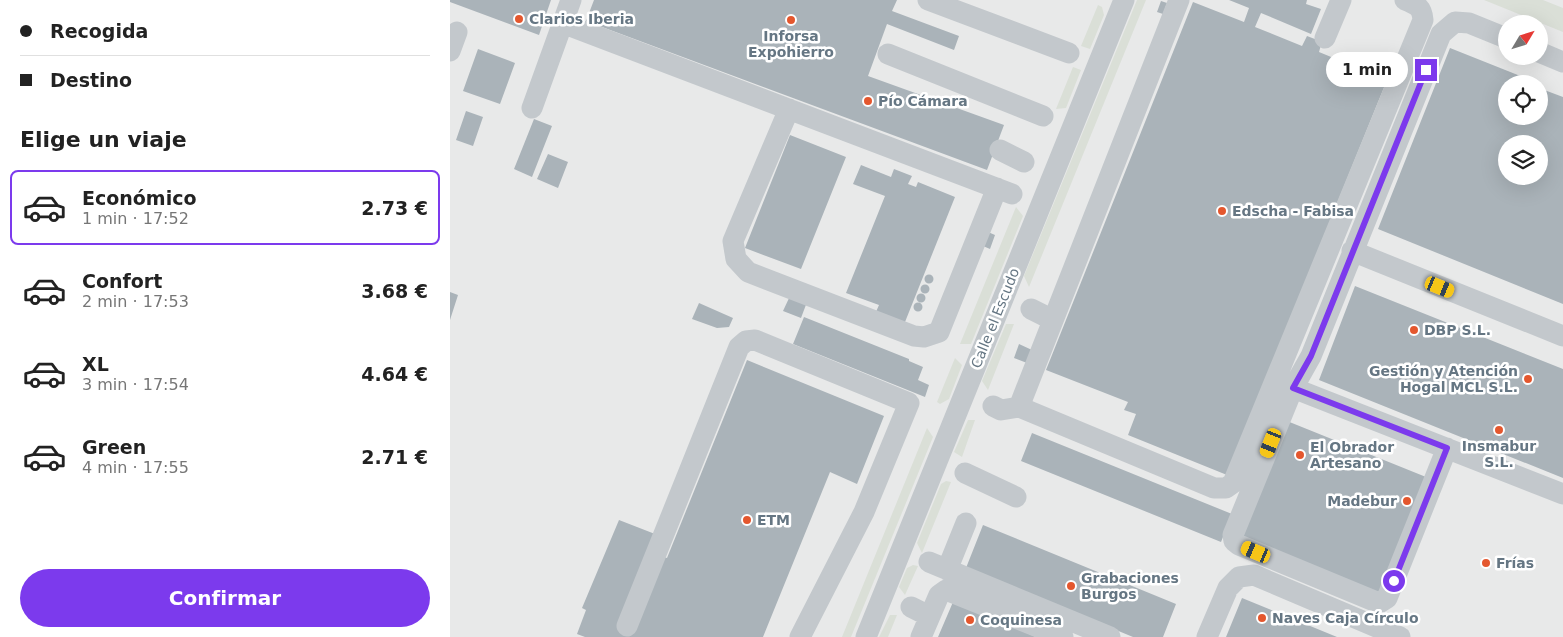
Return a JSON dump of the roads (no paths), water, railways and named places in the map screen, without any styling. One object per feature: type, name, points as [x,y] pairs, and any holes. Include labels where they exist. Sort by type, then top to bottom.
[{"type":"street","points":[[532,108],[571,0]]},
{"type":"street","points":[[928,0],[1069,53]]},
{"type":"street","name":"Calle el Escudo","points":[[866,637],[1124,0]]},
{"type":"street","points":[[1019,407],[1179,0]]},
{"type":"street","points":[[1325,38],[1341,0]]},
{"type":"street","points":[[992,406],[1001,410],[1019,407],[1214,488],[1226,488],[1233,483],[1423,20],[1423,12],[1419,6],[1405,0]]},
{"type":"street","points":[[1447,448],[1387,598],[1379,603],[1239,545],[1234,541],[1233,535],[1293,388],[1311,356],[1352,251],[1442,34],[1455,22],[1469,23],[1498,35]]},
{"type":"street","points":[[562,23],[1004,191],[945,339],[914,336],[748,272],[741,267],[736,259],[733,241],[789,110]]},
{"type":"street","points":[[888,54],[1043,116]]},
{"type":"street","points":[[1548,56],[1563,62]]},
{"type":"street","points":[[1000,150],[1024,162]]},
{"type":"street","points":[[1352,251],[1563,336]]},
{"type":"street","points":[[1031,309],[1053,320]]},
{"type":"street","points":[[627,626],[739,347],[746,341],[755,340],[917,406],[800,637]]},
{"type":"street","points":[[1293,388],[1563,494]]},
{"type":"street","points":[[965,473],[1016,497]]},
{"type":"street","points":[[966,523],[938,566],[1110,637]]},
{"type":"street","points":[[1207,637],[1228,588],[1239,577],[1254,575],[1400,637]]},
{"type":"street","points":[[921,637],[920,612],[946,590],[1063,637]]},
{"type":"place","name":"Clarios Iberia","points":[[519,19]]},
{"type":"place","name":"Inforsa Expohierro","points":[[791,20]]},
{"type":"place","name":"Pío Cámara","points":[[868,101]]},
{"type":"place","name":"Edscha - Fabisa","points":[[1222,211]]},
{"type":"place","name":"DBP S.L.","points":[[1414,330]]},
{"type":"place","name":"Gestión y Atención Hogal MCL S.L.","points":[[1528,379]]},
{"type":"place","name":"Insmabur S.L.","points":[[1499,430]]},
{"type":"place","name":"El Obrador Artesano","points":[[1300,455]]},
{"type":"place","name":"Madebur","points":[[1407,501]]},
{"type":"place","name":"ETM","points":[[747,520]]},
{"type":"place","name":"Frías","points":[[1486,563]]},
{"type":"place","name":"Grabaciones Burgos","points":[[1071,586]]},
{"type":"place","name":"Naves Caja Círculo","points":[[1262,618]]},
{"type":"place","name":"Coquinesa","points":[[970,620]]}]
